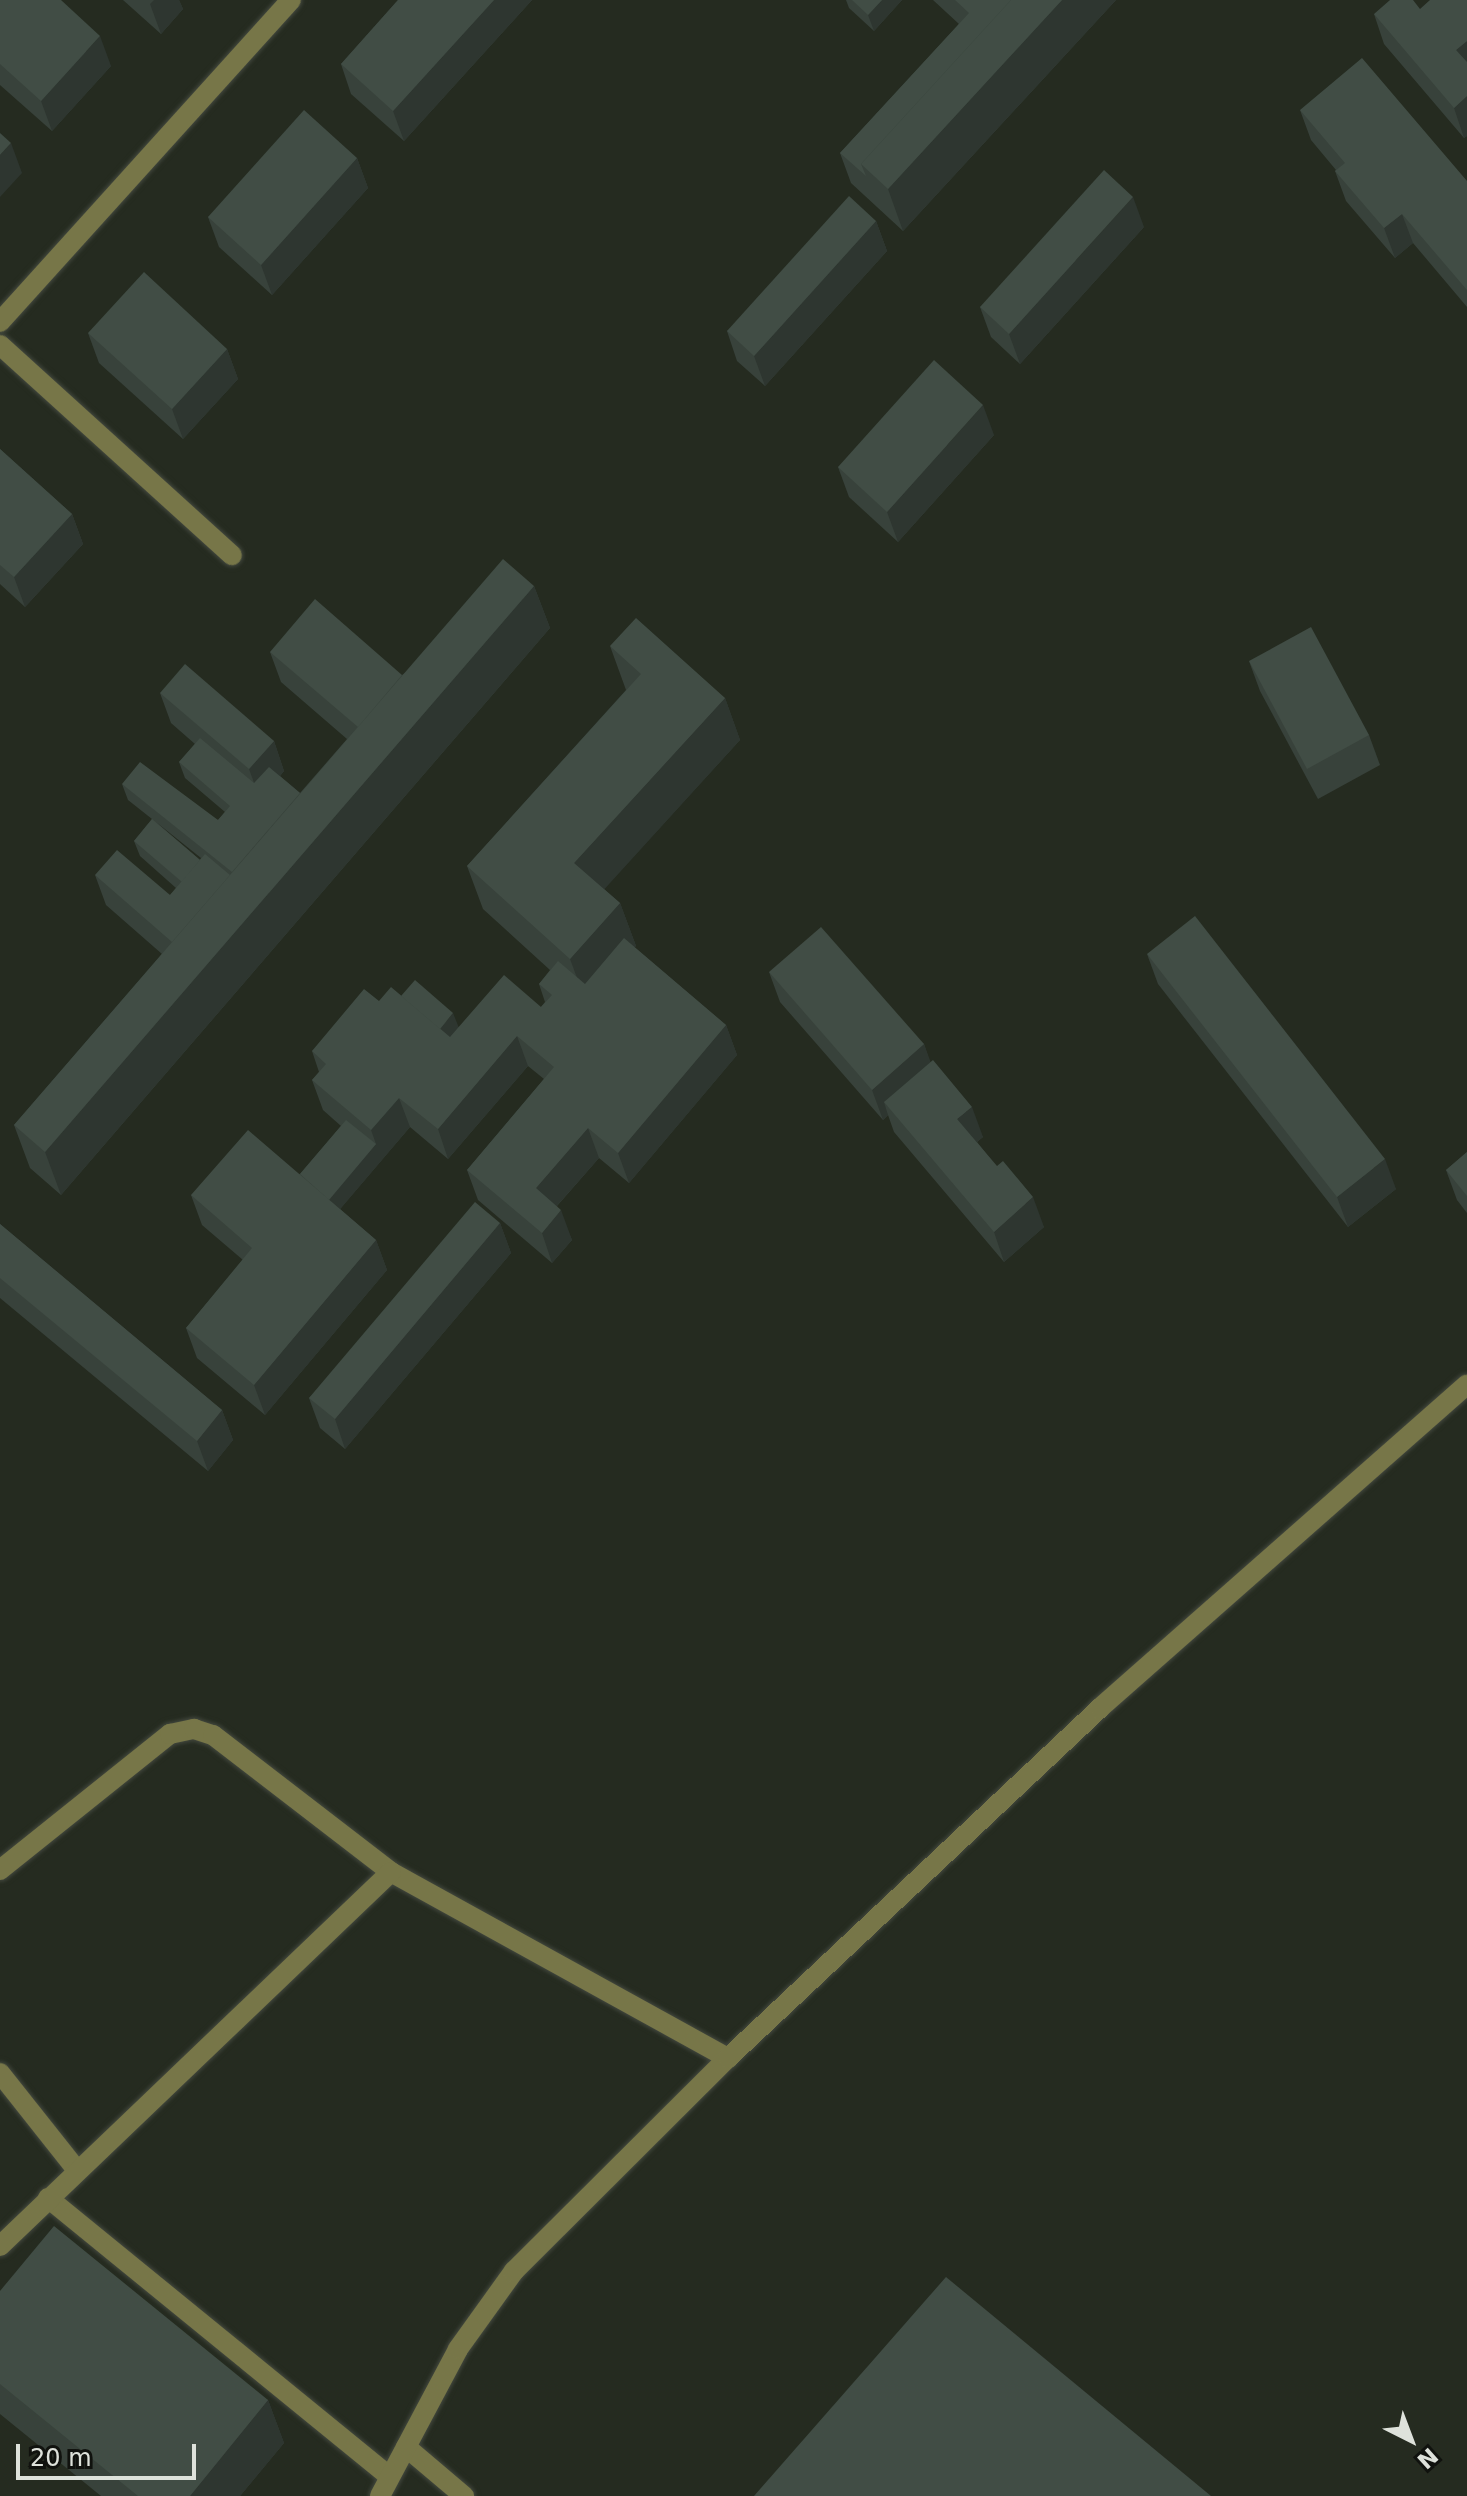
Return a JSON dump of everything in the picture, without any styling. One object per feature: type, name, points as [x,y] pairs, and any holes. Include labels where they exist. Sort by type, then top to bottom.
[{"type":"street","points":[[0,322],[291,0]]},
{"type":"street","points":[[0,345],[232,555]]},
{"type":"street","points":[[380,2496],[458,2349],[514,2271],[728,2058],[1100,1708],[1467,1385]]},
{"type":"street","points":[[0,1870],[170,1734],[194,1729],[213,1735],[391,1872],[728,2058]]},
{"type":"street","points":[[0,2246],[76,2169],[391,1872]]},
{"type":"street","points":[[0,2073],[76,2169]]},
{"type":"street","points":[[48,2198],[390,2477]]},
{"type":"street","points":[[406,2447],[464,2496]]},
{"type":"building","points":[[0,0],[61,0],[100,36],[41,101],[0,64]]},
{"type":"building","points":[[398,0],[494,0],[393,111],[341,64]]},
{"type":"building","points":[[852,0],[882,0],[868,15]]},
{"type":"building","points":[[955,0],[1011,0],[861,164],[866,176],[840,153],[969,13]]},
{"type":"building","points":[[1011,0],[1062,0],[888,189],[861,164]]},
{"type":"building","points":[[1390,0],[1413,0],[1420,9],[1430,0],[1467,0],[1467,41],[1456,50],[1467,62],[1467,96],[1454,108],[1374,14]]},
{"type":"building","points":[[1362,58],[1467,181],[1467,290],[1402,214],[1384,228],[1335,171],[1345,163],[1300,110]]},
{"type":"building","points":[[304,110],[357,158],[261,265],[208,217]]},
{"type":"building","points":[[0,133],[11,143],[0,155]]},
{"type":"building","points":[[1104,170],[1133,197],[1009,334],[980,307]]},
{"type":"building","points":[[849,196],[876,221],[754,356],[727,331]]},
{"type":"building","points":[[144,272],[227,349],[172,409],[88,333]]},
{"type":"building","points":[[934,360],[983,405],[887,512],[838,467]]},
{"type":"building","points":[[0,449],[72,514],[14,577],[0,565]]},
{"type":"building","points":[[503,559],[534,586],[45,1152],[14,1125]]},
{"type":"building","points":[[315,599],[402,675],[358,727],[270,652]]},
{"type":"building","points":[[636,618],[725,698],[574,863],[620,903],[570,959],[467,866],[641,674],[610,646]]},
{"type":"building","points":[[1311,627],[1369,735],[1307,769],[1249,661]]},
{"type":"building","points":[[185,664],[274,741],[249,769],[160,693]]},
{"type":"building","points":[[200,738],[254,783],[269,767],[300,793],[232,872],[122,784],[140,762],[218,820],[230,806],[179,762]]},
{"type":"building","points":[[152,819],[200,860],[182,882],[134,841]]},
{"type":"building","points":[[117,850],[170,895],[205,854],[230,875],[172,942],[95,875]]},
{"type":"building","points":[[1195,916],[1385,1159],[1337,1197],[1147,954]]},
{"type":"building","points":[[821,927],[924,1044],[872,1090],[769,972]]},
{"type":"building","points":[[624,938],[726,1025],[618,1153],[588,1128],[536,1188],[561,1210],[542,1233],[467,1170],[554,1067],[517,1036],[438,1129],[399,1098],[371,1130],[312,1080],[326,1064],[312,1051],[364,989],[379,1001],[391,987],[450,1037],[504,975],[541,1007],[552,995],[539,984],[558,961],[585,984]]},
{"type":"building","points":[[415,980],[453,1013],[440,1029],[401,996]]},
{"type":"building","points":[[933,1060],[972,1107],[957,1119],[997,1166],[1003,1161],[1033,1197],[994,1232],[884,1102]]},
{"type":"building","points":[[346,1120],[376,1144],[329,1200],[300,1174]]},
{"type":"building","points":[[248,1130],[376,1240],[254,1385],[186,1328],[252,1248],[191,1195]]},
{"type":"building","points":[[1467,1152],[1467,1196],[1446,1170]]},
{"type":"building","points":[[475,1202],[500,1223],[335,1419],[309,1398]]},
{"type":"building","points":[[0,1224],[222,1410],[197,1441],[0,1278]]},
{"type":"building","points":[[54,2226],[268,2400],[190,2496],[138,2496],[0,2384],[0,2291]]},
{"type":"building","points":[[946,2277],[1211,2496],[754,2496]]}]
